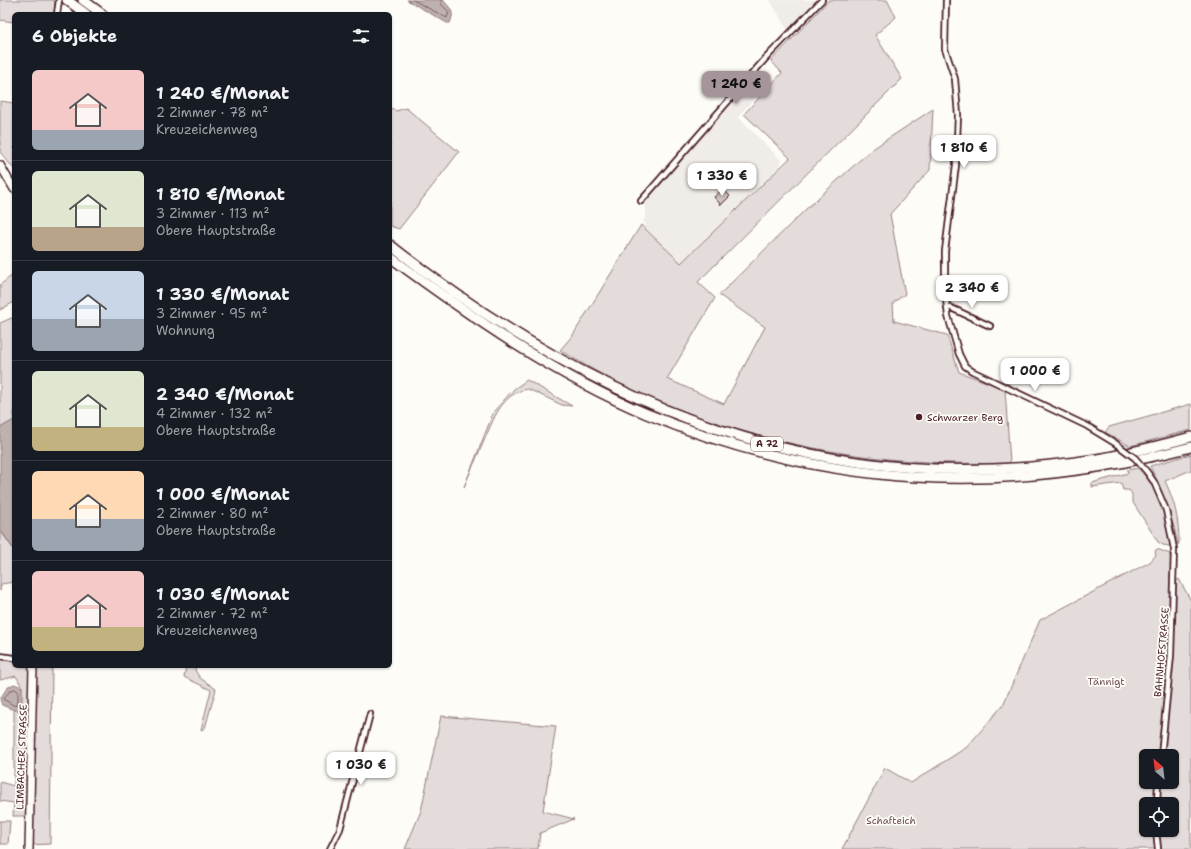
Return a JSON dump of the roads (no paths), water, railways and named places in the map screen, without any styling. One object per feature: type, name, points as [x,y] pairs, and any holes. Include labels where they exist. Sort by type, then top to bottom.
[{"type":"highway","points":[[83,0],[99,12]]},
{"type":"highway","points":[[70,2],[83,12]]},
{"type":"highway","name":"A 72","points":[[392,246],[475,307],[547,352],[584,373],[650,404],[697,423],[781,448],[852,462],[888,466],[927,469],[993,469],[1029,467],[1091,460],[1155,447],[1191,437]]},
{"type":"highway","name":"A 72","points":[[392,258],[480,321],[576,379],[653,416],[733,445],[777,457],[836,468],[887,475],[992,479],[1094,469],[1191,447]]},
{"type":"main road","points":[[0,165],[12,183]]},
{"type":"main road","name":"LIMBACHER STRASSE","points":[[29,849],[33,668]]},
{"type":"street","points":[[57,12],[59,0]]},
{"type":"street","points":[[641,201],[770,55],[822,0]]},
{"type":"street","name":"BAHNHOFSTRASSE","points":[[946,0],[945,49],[956,85],[958,115],[956,165],[945,251],[947,306],[959,354],[968,369],[1087,426],[1115,442],[1135,458],[1154,482],[1166,510],[1174,549],[1171,648],[1162,749]]},
{"type":"street","points":[[947,306],[990,326]]},
{"type":"street","points":[[0,656],[12,658]]},
{"type":"street","points":[[330,849],[340,829],[370,714]]},
{"type":"street","points":[[1157,837],[1158,849]]},
{"type":"water","points":[[407,0],[443,0],[452,13],[450,23],[447,23]]},
{"type":"water","points":[[12,421],[12,547],[0,529],[0,428]]},
{"type":"water","points":[[14,684],[22,687],[22,702],[19,710],[14,710],[2,705],[0,699],[7,688]]},
{"type":"place","name":"Schwarzer Berg","points":[[919,417]]},
{"type":"park label","name":"Tännigt","points":[[1106,681]]},
{"type":"park label","name":"Schafteich","points":[[891,820]]}]
